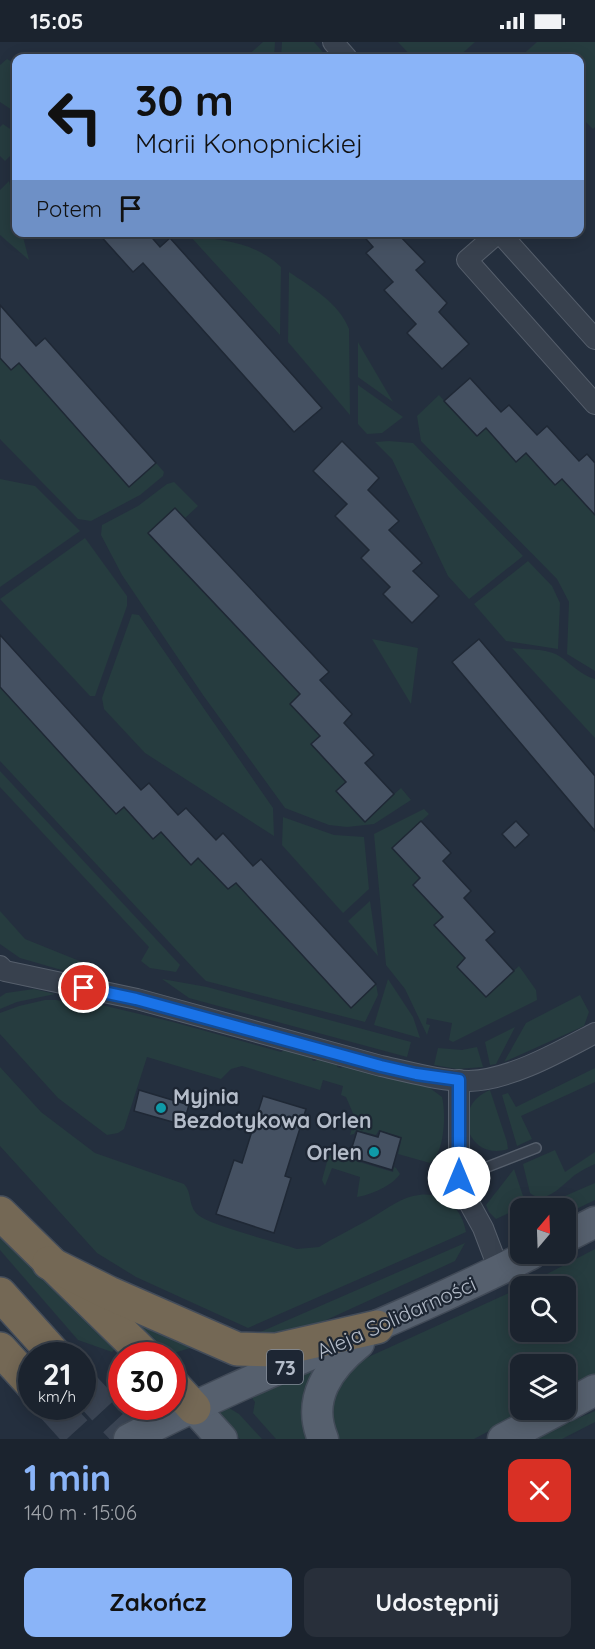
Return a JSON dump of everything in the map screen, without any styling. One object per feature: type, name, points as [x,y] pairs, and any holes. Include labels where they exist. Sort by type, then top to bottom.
[{"type":"highway","points":[[0,1213],[131,1342]]},
{"type":"highway","points":[[49,1263],[109,1293],[237,1349],[276,1350],[377,1328]]},
{"type":"highway","points":[[0,1294],[43,1342]]},
{"type":"highway","points":[[0,1349],[18,1369]]},
{"type":"highway","points":[[186,1399],[194,1408]]},
{"type":"main road","points":[[576,1232],[595,1222]]},
{"type":"main road","name":"Aleja Solidarności","points":[[129,1439],[377,1328],[511,1264]]},
{"type":"main road","points":[[323,1439],[318,1420],[320,1389],[340,1358],[377,1328]]},
{"type":"main road","points":[[576,1400],[595,1390]]},
{"type":"main road","points":[[194,1408],[222,1439]]},
{"type":"main road","points":[[503,1439],[539,1420]]},
{"type":"street","points":[[333,42],[344,54]]},
{"type":"street","points":[[493,237],[467,260],[595,404]]},
{"type":"street","points":[[503,237],[595,339]]},
{"type":"street","points":[[0,966],[5,971],[136,999],[381,1066],[459,1080],[481,1080],[502,1074],[558,1052],[595,1033]]},
{"type":"street","points":[[459,1080],[459,1178],[462,1190],[483,1228],[499,1270]]},
{"type":"lane","points":[[459,1178],[536,1148]]},
{"type":"green space","points":[[263,42],[275,42],[274,54],[250,54]]},
{"type":"green space","points":[[282,42],[314,42],[324,54],[281,54]]},
{"type":"green space","points":[[398,42],[475,42],[462,54],[409,54]]},
{"type":"green space","points":[[537,42],[595,42],[595,127],[593,129],[584,120],[584,54],[524,54]]},
{"type":"green space","points":[[7,59],[12,62],[12,110],[0,102],[0,65]]},
{"type":"green space","points":[[3,124],[12,130],[12,154],[5,161],[0,156],[0,127]]},
{"type":"green space","points":[[9,181],[12,193],[12,237],[23,237],[29,260],[0,235],[0,190]]},
{"type":"green space","points":[[191,237],[227,241],[250,247],[281,267],[280,335]]},
{"type":"green space","points":[[289,272],[331,303],[349,329],[350,415],[288,342]]},
{"type":"green space","points":[[358,342],[359,344],[393,402],[358,377]]},
{"type":"green space","points":[[0,358],[11,370],[19,363],[156,463],[164,472],[163,476],[140,495],[91,521],[78,519],[0,439]]},
{"type":"green space","points":[[358,385],[403,417],[382,433],[367,434],[358,424]]},
{"type":"green space","points":[[439,395],[476,436],[486,428],[516,461],[526,453],[555,485],[562,479],[595,515],[595,671],[567,654],[569,602],[557,579],[421,441],[417,416]]},
{"type":"green space","points":[[375,442],[413,443],[523,556],[469,599],[448,576],[392,459]]},
{"type":"green space","points":[[0,479],[35,486],[80,531],[0,587]]},
{"type":"green space","points":[[174,482],[198,506],[185,518],[175,508],[148,534],[300,694],[320,736],[311,745],[346,782],[336,791],[364,822],[401,788],[411,800],[374,824],[347,827],[329,825],[285,808],[203,695],[122,575],[101,535],[102,525],[138,506],[167,484]]},
{"type":"green space","points":[[85,538],[127,596],[127,606],[95,696],[90,696],[0,599]]},
{"type":"green space","points":[[528,561],[552,586],[560,603],[558,649],[506,641],[474,604]]},
{"type":"green space","points":[[132,614],[139,615],[273,808],[274,836],[145,753],[104,709],[102,698]]},
{"type":"green space","points":[[372,639],[418,648],[411,704]]},
{"type":"green space","points":[[512,648],[554,653],[585,675],[595,679],[595,738]]},
{"type":"green space","points":[[0,687],[116,814],[124,807],[153,839],[161,832],[190,864],[198,858],[228,889],[236,883],[350,1007],[376,984],[378,995],[365,1022],[206,981],[0,761]]},
{"type":"green space","points":[[0,771],[180,965],[176,972],[150,968],[141,961],[149,947],[0,787]]},
{"type":"green space","points":[[424,809],[429,814],[392,848],[420,878],[413,885],[443,917],[434,925],[465,958],[457,967],[486,997],[519,966],[536,990],[537,1000],[453,1042],[449,1040],[452,1023],[427,1018],[426,1024],[430,1025],[427,1035],[405,989],[386,965],[374,834]]},
{"type":"green space","points":[[283,817],[334,835],[364,837],[369,889],[343,913],[282,845]]},
{"type":"green space","points":[[370,901],[378,956],[348,921]]},
{"type":"green space","points":[[0,911],[25,939],[82,962],[79,975],[20,958],[0,944]]},
{"type":"green space","points":[[162,979],[207,987],[411,1042],[407,1057],[189,998]]},
{"type":"green space","points":[[388,979],[413,1017],[420,1038],[374,1025]]},
{"type":"green space","points":[[34,989],[55,994],[17,1002],[0,1009],[0,997],[6,993]]},
{"type":"green space","points":[[580,995],[589,1012],[584,1026],[504,1062],[526,1023]]},
{"type":"green space","points":[[45,1000],[83,1005],[89,1002],[173,1022],[281,1052],[286,1049],[310,1056],[313,1061],[317,1058],[338,1063],[337,1067],[341,1068],[345,1065],[427,1086],[442,1097],[444,1122],[439,1151],[430,1163],[398,1154],[402,1137],[379,1130],[376,1135],[356,1130],[350,1135],[355,1118],[346,1097],[341,1095],[343,1086],[323,1080],[320,1090],[242,1066],[231,1069],[221,1079],[147,1057],[124,1129],[107,1135],[58,1098],[0,1034],[0,1013]]},
{"type":"green space","points":[[515,1027],[496,1064],[490,1065],[485,1042]]},
{"type":"green space","points":[[477,1047],[483,1067],[457,1069],[434,1065],[438,1048],[462,1050]]},
{"type":"green space","points":[[0,1067],[41,1112],[95,1153],[184,1184],[196,1213],[202,1218],[227,1228],[297,1249],[319,1247],[401,1200],[423,1194],[441,1197],[455,1207],[466,1232],[248,1328],[136,1277],[97,1253],[0,1146]]},
{"type":"green space","points":[[595,1068],[595,1082],[521,1116],[532,1139],[517,1146],[502,1095],[508,1093],[516,1107]]},
{"type":"green space","points":[[490,1090],[508,1149],[494,1151],[483,1148],[474,1141],[469,1131],[467,1120],[470,1108],[477,1098]]},
{"type":"green space","points":[[555,1150],[565,1172],[595,1152],[595,1164],[578,1173],[546,1197],[535,1196],[530,1193],[523,1164]]},
{"type":"green space","points":[[337,1151],[342,1151],[346,1158],[393,1172],[394,1167],[400,1174],[380,1189],[357,1197],[360,1177],[332,1168],[325,1186],[322,1180],[328,1158]]},
{"type":"green space","points":[[514,1169],[524,1198],[510,1198],[510,1212],[496,1219],[486,1205]]},
{"type":"green space","points":[[595,1183],[595,1200],[576,1209],[576,1198],[560,1198]]},
{"type":"green space","points":[[0,1238],[110,1342],[108,1351],[96,1346],[96,1342],[78,1340],[0,1250]]},
{"type":"green space","points":[[465,1243],[455,1261],[287,1338],[242,1340]]},
{"type":"green space","points":[[595,1249],[595,1374],[576,1384],[576,1354],[510,1354],[510,1420],[474,1439],[334,1439],[331,1434],[333,1384],[353,1364],[510,1293],[510,1342],[576,1342],[576,1276],[543,1276],[566,1264],[576,1264],[576,1259]]},
{"type":"green space","points":[[123,1312],[200,1345],[186,1349],[186,1342],[151,1342]]},
{"type":"green space","points":[[316,1370],[313,1439],[276,1439],[253,1413],[255,1402],[252,1398]]},
{"type":"green space","points":[[229,1408],[239,1414],[262,1439],[240,1439],[217,1414]]},
{"type":"green space","points":[[595,1411],[595,1422],[562,1439],[530,1439],[576,1420]]},
{"type":"building","points":[[102,237],[151,237],[160,247],[170,238],[322,408],[294,432],[143,263],[133,272]]},
{"type":"building","points":[[364,237],[401,237],[425,262],[416,270],[447,303],[439,312],[469,344],[442,369],[407,333],[416,324],[384,290],[393,282],[366,253],[373,247]]},
{"type":"building","points":[[0,305],[36,346],[45,338],[156,463],[129,487],[19,363],[11,370],[0,358]]},
{"type":"building","points":[[470,378],[501,412],[509,405],[537,435],[547,426],[579,461],[587,454],[595,463],[595,515],[562,479],[555,485],[526,453],[516,462],[486,428],[477,436],[444,401]]},
{"type":"building","points":[[342,441],[379,478],[368,490],[399,521],[389,530],[422,563],[413,571],[439,596],[412,623],[383,594],[390,587],[361,558],[369,550],[335,516],[347,504],[313,471]]},
{"type":"building","points":[[175,508],[329,672],[320,680],[352,714],[344,723],[374,755],[365,763],[394,794],[365,822],[336,791],[346,782],[311,744],[320,736],[290,704],[300,694],[148,533]]},
{"type":"building","points":[[0,635],[141,790],[149,783],[178,815],[186,808],[216,840],[223,833],[253,866],[261,859],[376,984],[351,1008],[236,883],[228,889],[198,858],[191,865],[161,832],[153,839],[124,807],[116,814],[0,687]]},
{"type":"building","points":[[479,639],[595,776],[595,831],[452,662]]},
{"type":"building","points":[[421,821],[451,853],[443,861],[471,891],[464,898],[495,932],[486,940],[514,971],[486,997],[457,967],[465,958],[434,925],[443,917],[413,885],[420,878],[392,848]]},
{"type":"building","points":[[516,821],[529,835],[515,848],[502,834]]},
{"type":"building","name":"Myjnia Bezdotykowa Orlen","points":[[139,1090],[189,1105],[183,1125],[134,1111]]},
{"type":"building","points":[[263,1096],[306,1109],[285,1176],[291,1178],[274,1233],[216,1214],[234,1160],[242,1163]]},
{"type":"building","name":"Orlen","points":[[357,1131],[378,1137],[380,1131],[401,1138],[392,1170],[349,1157]]},
{"type":"tunnel","points":[[96,1400],[132,1439]]},
{"type":"tunnel","points":[[65,1420],[82,1439]]},
{"type":"place","name":"Myjnia Bezdotykowa Orlen","points":[[161,1108]]},
{"type":"place","name":"Orlen","points":[[374,1152]]},
{"type":"route","points":[[84,988],[136,999],[381,1066],[459,1080],[459,1178]]}]
